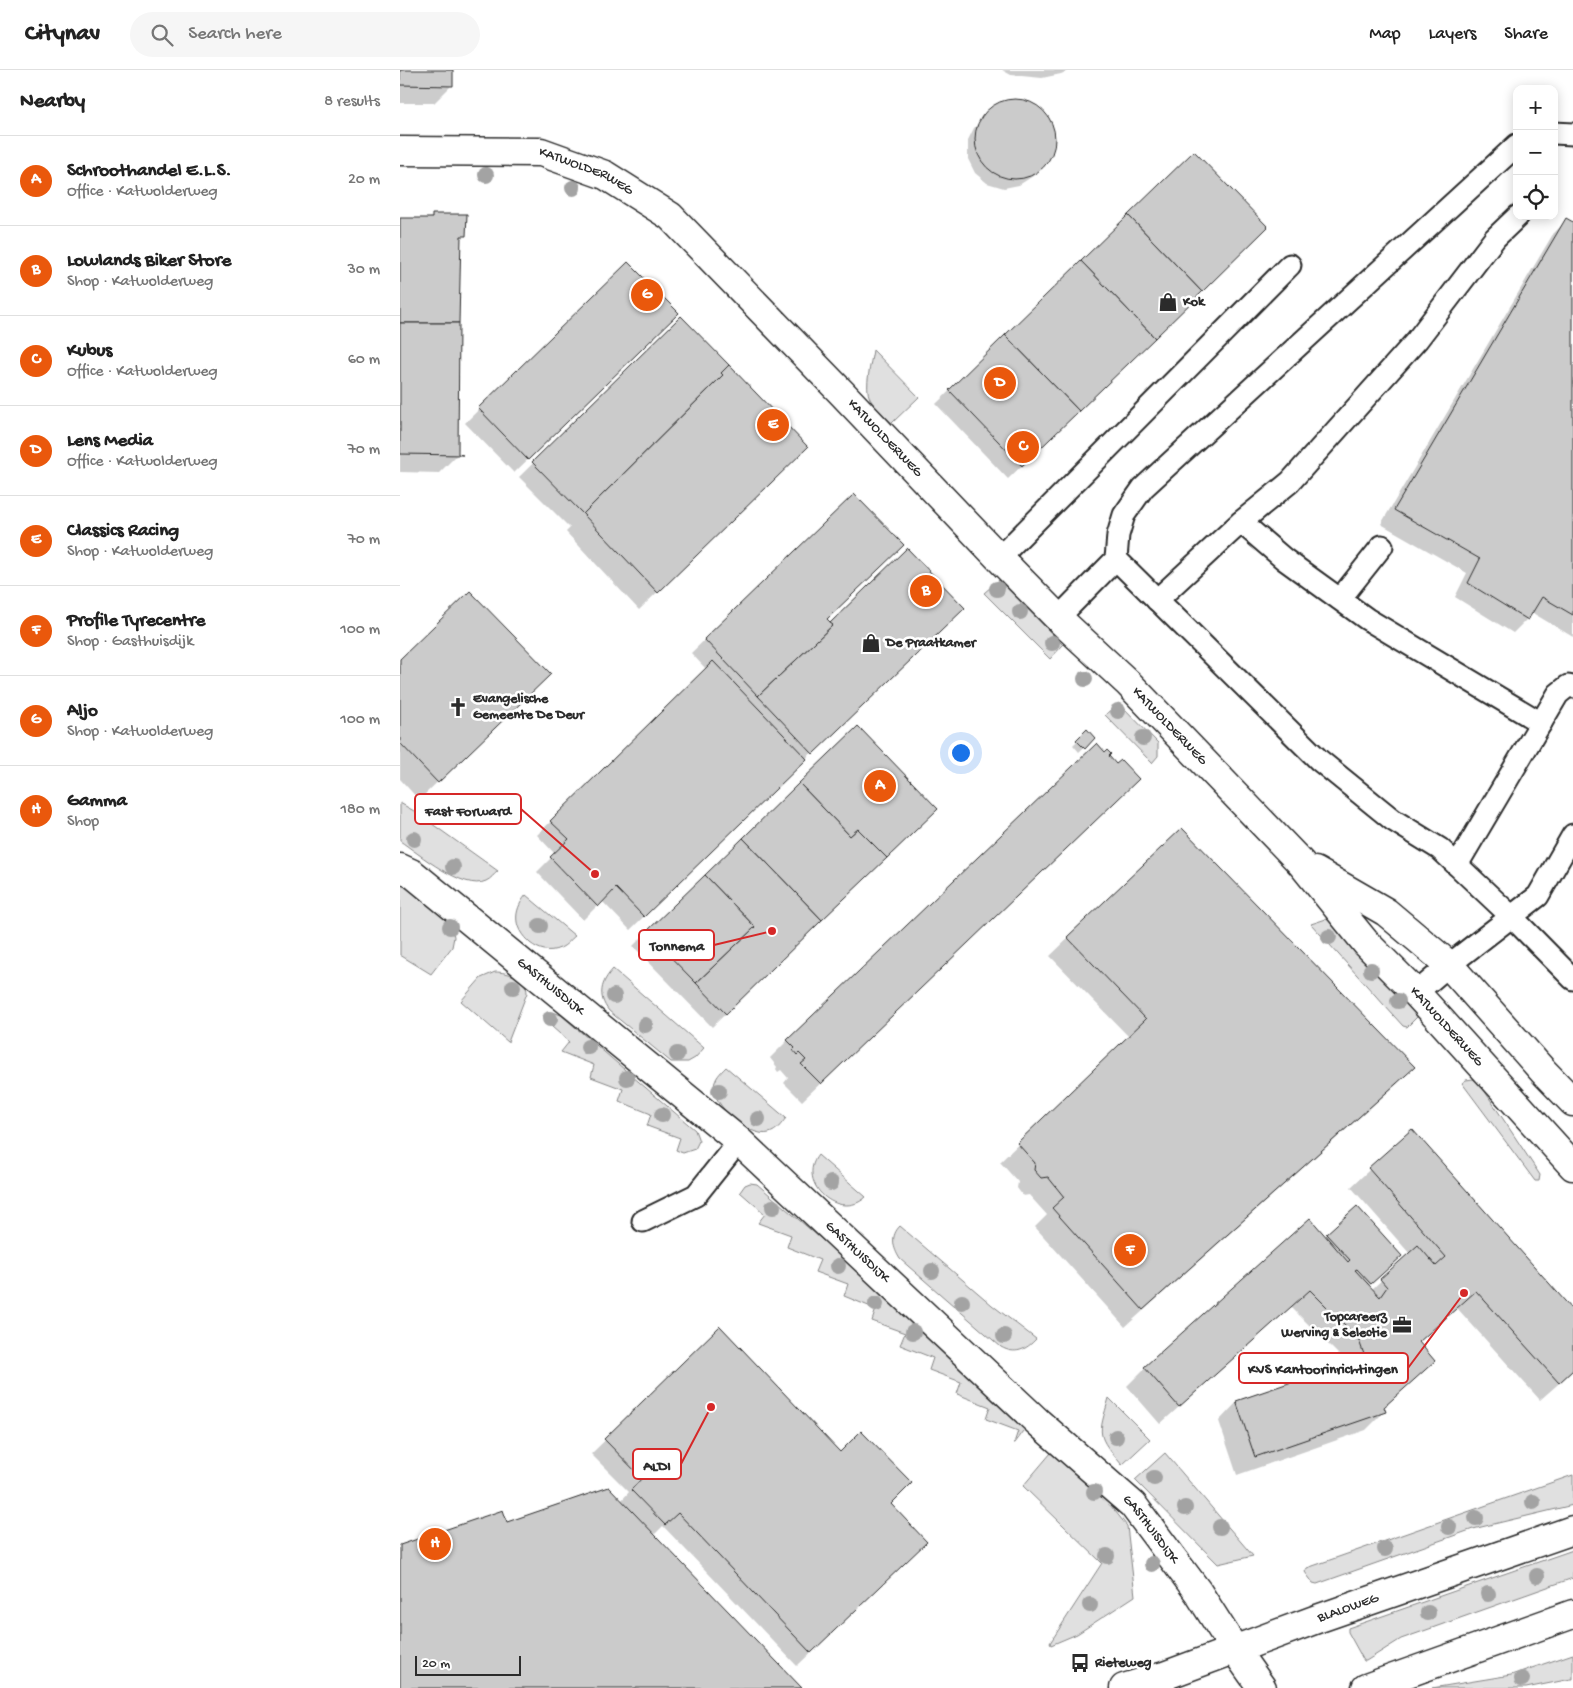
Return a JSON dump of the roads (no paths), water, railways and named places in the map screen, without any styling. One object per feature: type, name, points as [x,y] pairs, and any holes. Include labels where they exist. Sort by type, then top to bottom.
[{"type":"street","name":"KATWOLDERWEG","points":[[400,151],[541,152],[605,175],[670,216],[842,392],[999,558],[1058,618],[1129,684],[1301,863],[1366,943],[1416,994],[1573,1166]]},
{"type":"street","name":"KATWOLDERWEG","points":[[1301,863],[1386,912],[1449,965],[1573,1102]]},
{"type":"street","name":"GASTHUISDIJK","points":[[400,868],[413,874],[739,1141],[1039,1423],[1132,1505],[1198,1592],[1262,1688]]},
{"type":"street","name":"BLALOWEG","points":[[1124,1688],[1164,1676],[1317,1619],[1573,1530]]},
{"type":"street","points":[[1366,1688],[1573,1614]]},
{"type":"lane","points":[[1558,133],[1573,134]]},
{"type":"lane","points":[[1058,618],[1116,559],[1118,535],[1124,515],[1143,488],[1513,149]]},
{"type":"lane","points":[[1157,600],[1241,522],[1290,482],[1417,340],[1495,238],[1514,220]]},
{"type":"lane","points":[[999,558],[1290,265]]},
{"type":"lane","points":[[1241,522],[1284,559],[1367,619],[1541,722]]},
{"type":"lane","points":[[1340,599],[1382,546]]},
{"type":"lane","points":[[1116,559],[1319,760],[1392,820],[1440,849],[1512,917],[1573,980]]},
{"type":"lane","points":[[1457,865],[1558,694],[1568,686],[1573,687]]},
{"type":"lane","points":[[1416,994],[1449,965],[1538,896],[1573,835]]},
{"type":"lane","points":[[644,1221],[696,1195],[739,1141]]},
{"type":"place","name":"Aljo","points":[[647,295]]},
{"type":"place","name":"Kok","points":[[1168,302]]},
{"type":"place","name":"Lens Media","points":[[1000,383]]},
{"type":"place","name":"Classics Racing","points":[[773,425]]},
{"type":"place","name":"Kubus","points":[[1023,447]]},
{"type":"place","name":"Lowlands Biker Store","points":[[926,591]]},
{"type":"place","name":"De Praatkamer","points":[[871,643]]},
{"type":"place","name":"Evangelische Gemeente De Deur","points":[[458,707]]},
{"type":"place","name":"Schroothandel E.L.S.","points":[[880,786]]},
{"type":"place","name":"Fast Forward","points":[[595,874]]},
{"type":"place","name":"Tonnema","points":[[772,931]]},
{"type":"place","name":"Profile Tyrecentre","points":[[1130,1250]]},
{"type":"place","name":"KVS Kantoorinrichtingen","points":[[1464,1293]]},
{"type":"place","name":"Topcareerz Werving & Selectie","points":[[1402,1325]]},
{"type":"place","name":"ALDI","points":[[711,1407]]},
{"type":"place","name":"Gamma","points":[[435,1544]]},
{"type":"place","name":"Rieteweg","points":[[1080,1663]]}]
